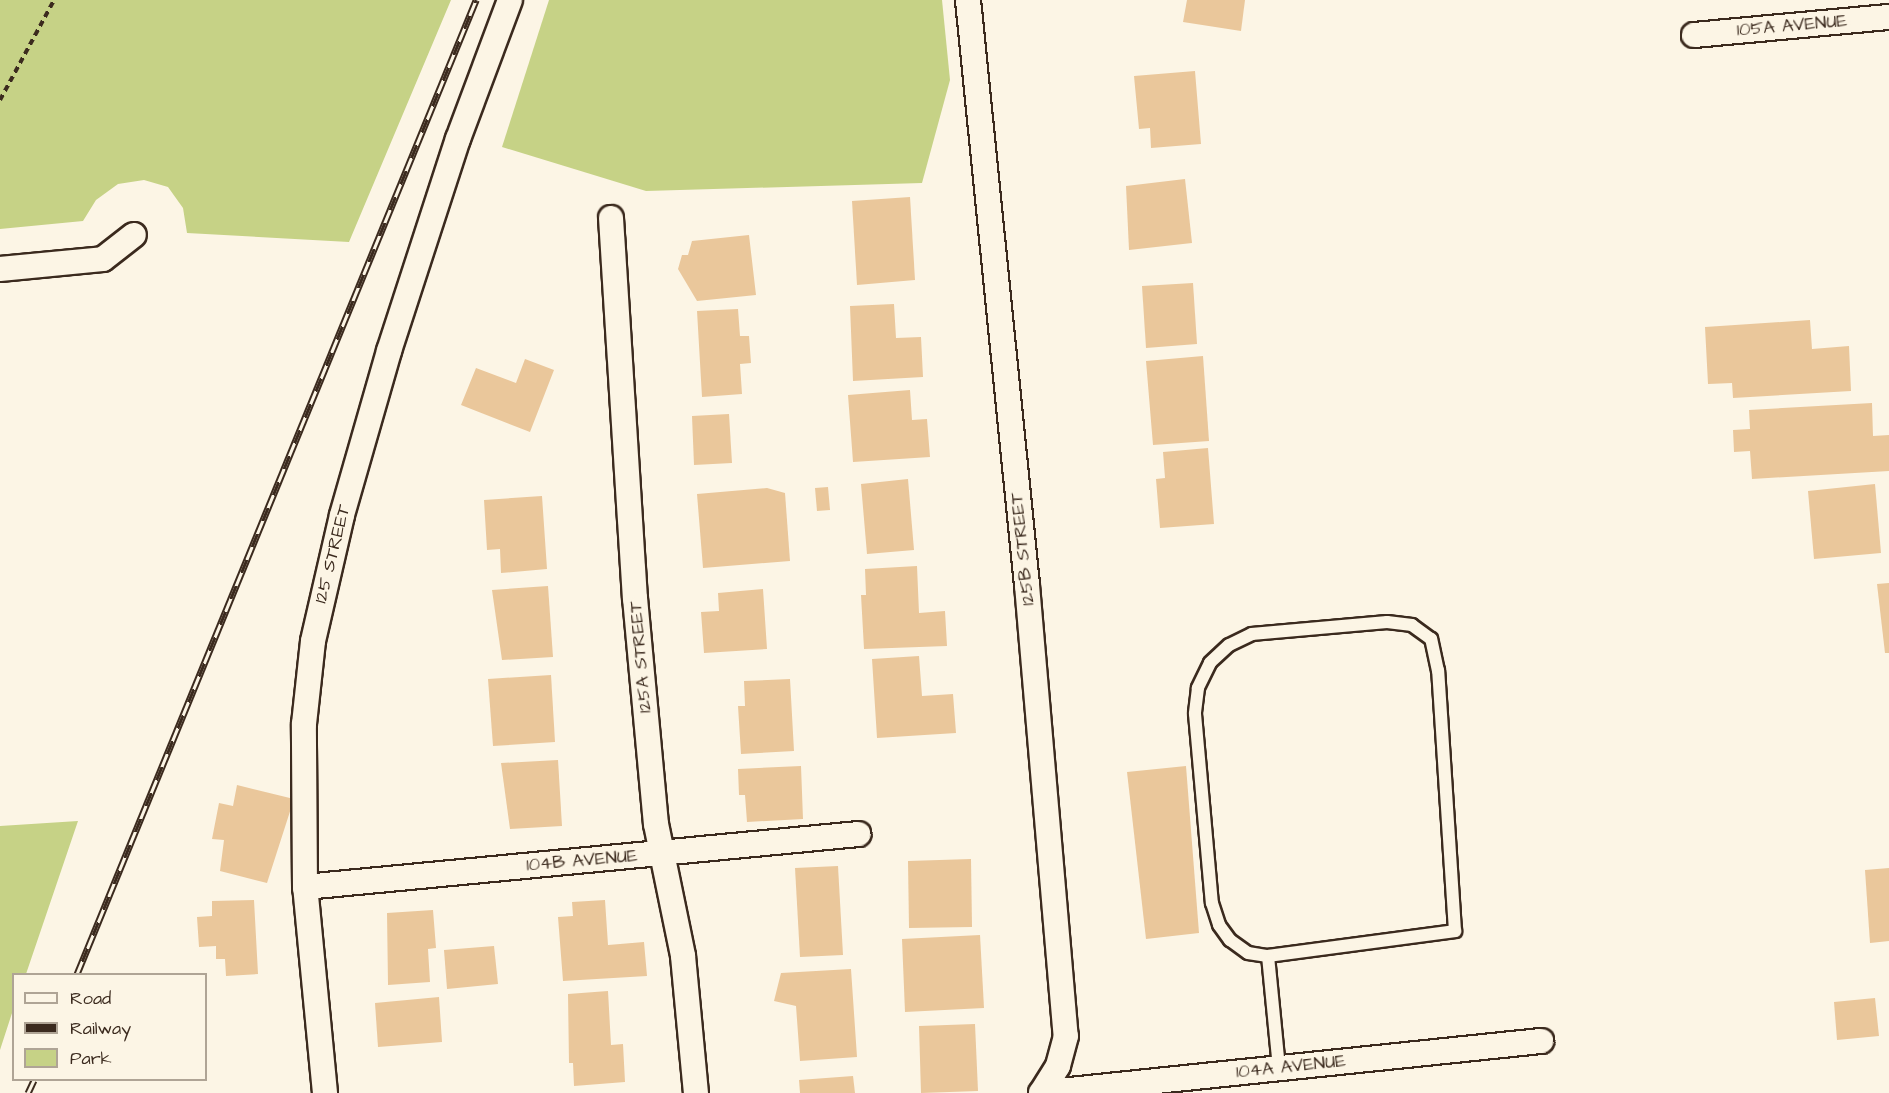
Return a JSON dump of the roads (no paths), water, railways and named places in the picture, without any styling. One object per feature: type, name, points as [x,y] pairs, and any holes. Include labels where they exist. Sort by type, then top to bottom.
[{"type":"street","name":"125 STREET","points":[[325,1093],[305,887],[304,724],[319,608],[389,351],[510,0]]},
{"type":"street","name":"125B STREET","points":[[968,0],[1027,585],[1066,1036],[1058,1066],[1041,1093]]},
{"type":"street","name":"105A AVENUE","points":[[1694,35],[1889,17]]},
{"type":"street","name":"125A STREET","points":[[611,218],[635,598],[659,853],[683,956],[696,1093]]},
{"type":"street","points":[[0,269],[103,259],[134,235]]},
{"type":"street","name":"104B AVENUE","points":[[305,887],[858,834]]},
{"type":"street","name":"104A AVENUE","points":[[1041,1093],[1541,1041]]},
{"type":"lane","points":[[1387,622],[1412,625],[1431,639],[1437,671],[1455,930],[1268,956],[1248,953],[1230,940],[1219,925],[1212,903],[1195,714],[1198,688],[1210,663],[1229,645],[1252,634],[1387,622]]},
{"type":"lane","points":[[1268,956],[1279,1068]]},
{"type":"railway","points":[[77,973],[476,0]]},
{"type":"railway","points":[[28,1093],[34,1081]]}]
